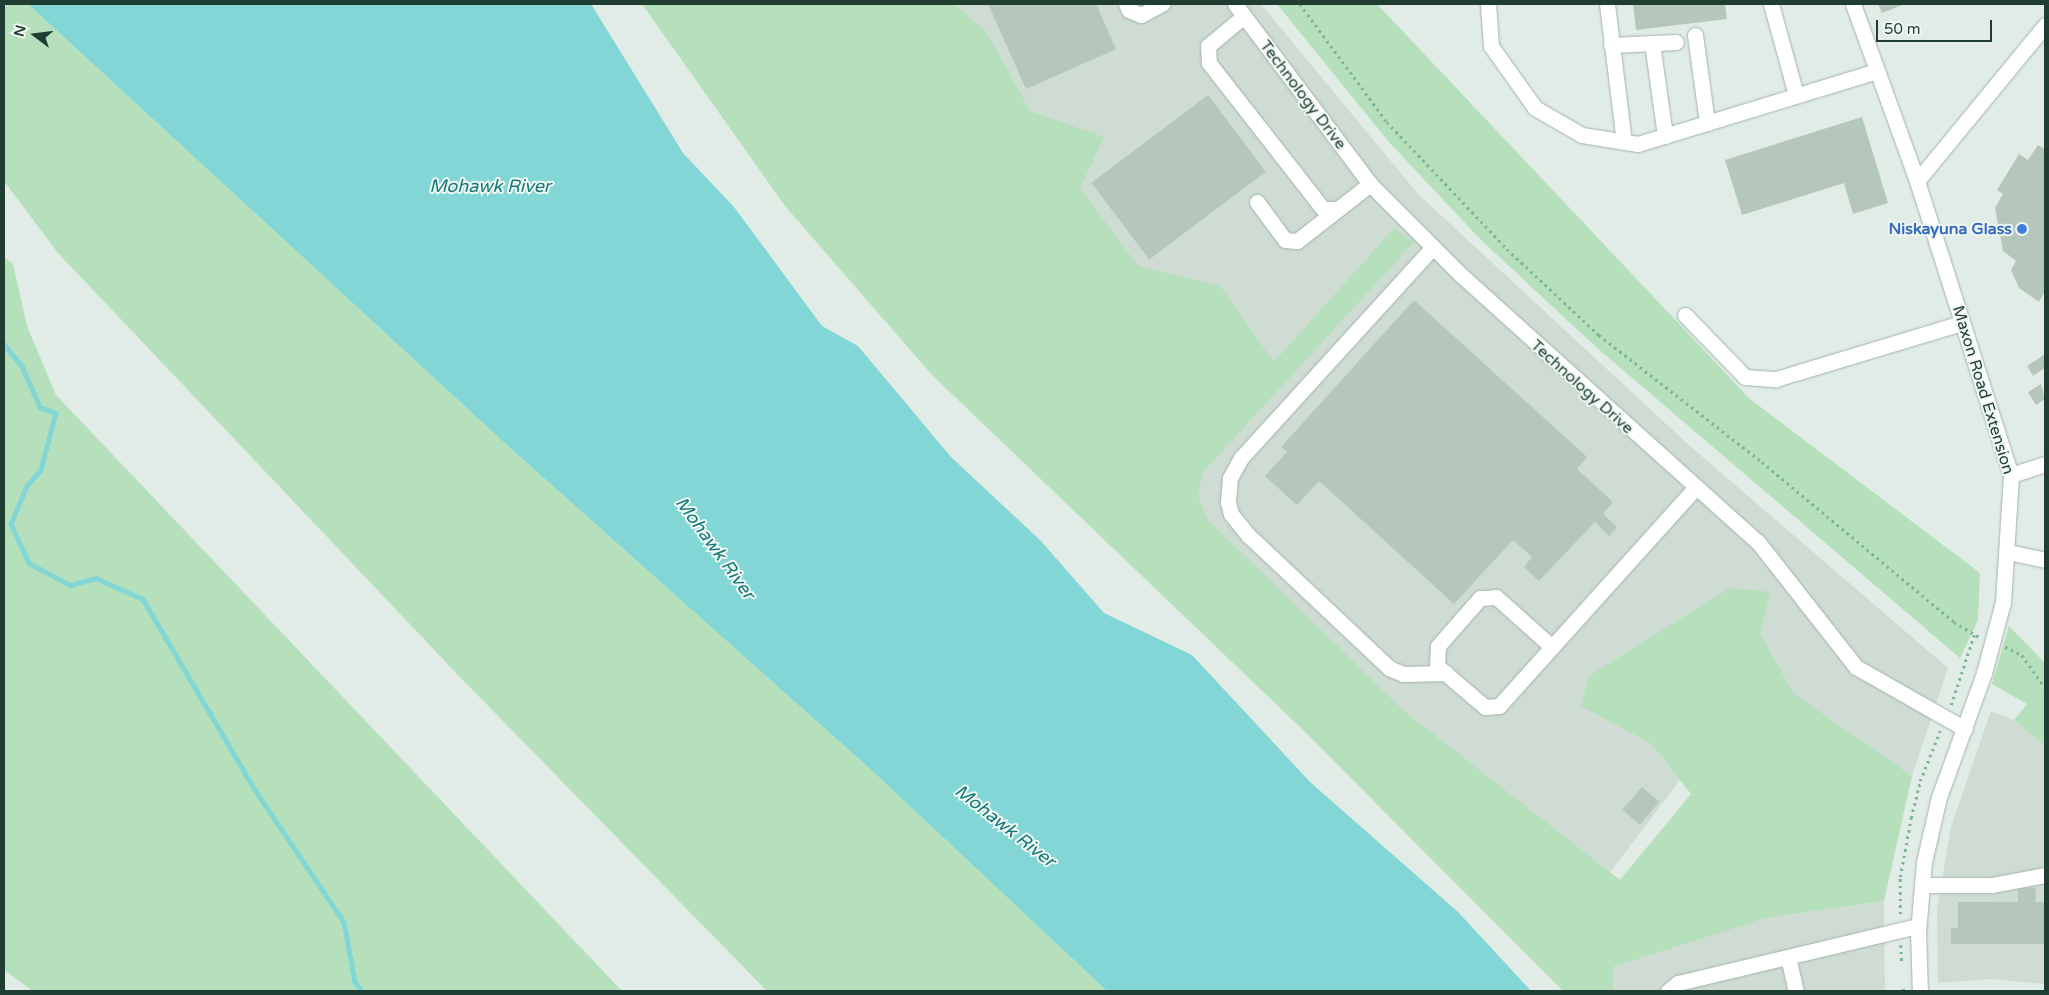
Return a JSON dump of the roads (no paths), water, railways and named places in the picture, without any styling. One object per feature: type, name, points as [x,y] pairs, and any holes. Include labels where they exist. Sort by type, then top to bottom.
[{"type":"street","points":[[1126,4],[1129,10],[1141,15],[1162,4]]},
{"type":"street","points":[[1488,4],[1492,46],[1535,108],[1582,136],[1638,144],[1877,71]]},
{"type":"street","points":[[1607,4],[1624,142]]},
{"type":"street","points":[[1771,4],[1796,96]]},
{"type":"street","name":"Maxon Road Extension","points":[[1853,4],[1917,180],[2011,475],[2008,552],[2003,602],[1965,730],[1939,797],[1922,885],[1918,926],[1920,991]]},
{"type":"street","points":[[1240,10],[1208,46],[1209,63],[1323,209],[1338,208]]},
{"type":"street","name":"Technology Drive","points":[[1240,10],[1370,184],[1433,247],[1695,488],[1758,542],[1856,667],[1965,730]]},
{"type":"street","points":[[1917,180],[2045,25]]},
{"type":"street","points":[[1695,35],[1707,123]]},
{"type":"street","points":[[1611,45],[1676,42]]},
{"type":"street","points":[[1652,43],[1665,136]]},
{"type":"street","points":[[1256,202],[1285,240],[1297,241],[1370,184]]},
{"type":"street","points":[[1433,247],[1241,458],[1230,478],[1228,502],[1231,514],[1248,535],[1389,668],[1403,674],[1446,673]]},
{"type":"street","points":[[1685,315],[1745,377],[1776,378],[1962,323]]},
{"type":"street","points":[[2011,475],[2045,464]]},
{"type":"street","points":[[1552,647],[1496,597],[1480,598],[1438,646],[1438,666],[1485,707],[1499,706],[1695,488]]},
{"type":"street","points":[[2008,552],[2045,560]]},
{"type":"street","points":[[1922,885],[1992,885],[2045,875]]},
{"type":"street","points":[[1668,991],[1678,983],[1918,926]]},
{"type":"street","points":[[1788,957],[1796,991]]},
{"type":"water","name":"Mohawk River","points":[[28,4],[591,4],[683,153],[734,207],[822,326],[858,346],[951,457],[1040,540],[1104,613],[1192,655],[1310,782],[1458,912],[1531,991],[1107,991],[868,767],[508,446]]},
{"type":"waterway","points":[[4,344],[22,366],[40,407],[56,413],[41,470],[27,486],[11,524],[29,563],[70,585],[96,578],[143,599],[255,790],[344,922],[355,982],[362,991]]},
{"type":"place","name":"Niskayuna Glass","points":[[2022,229]]}]
